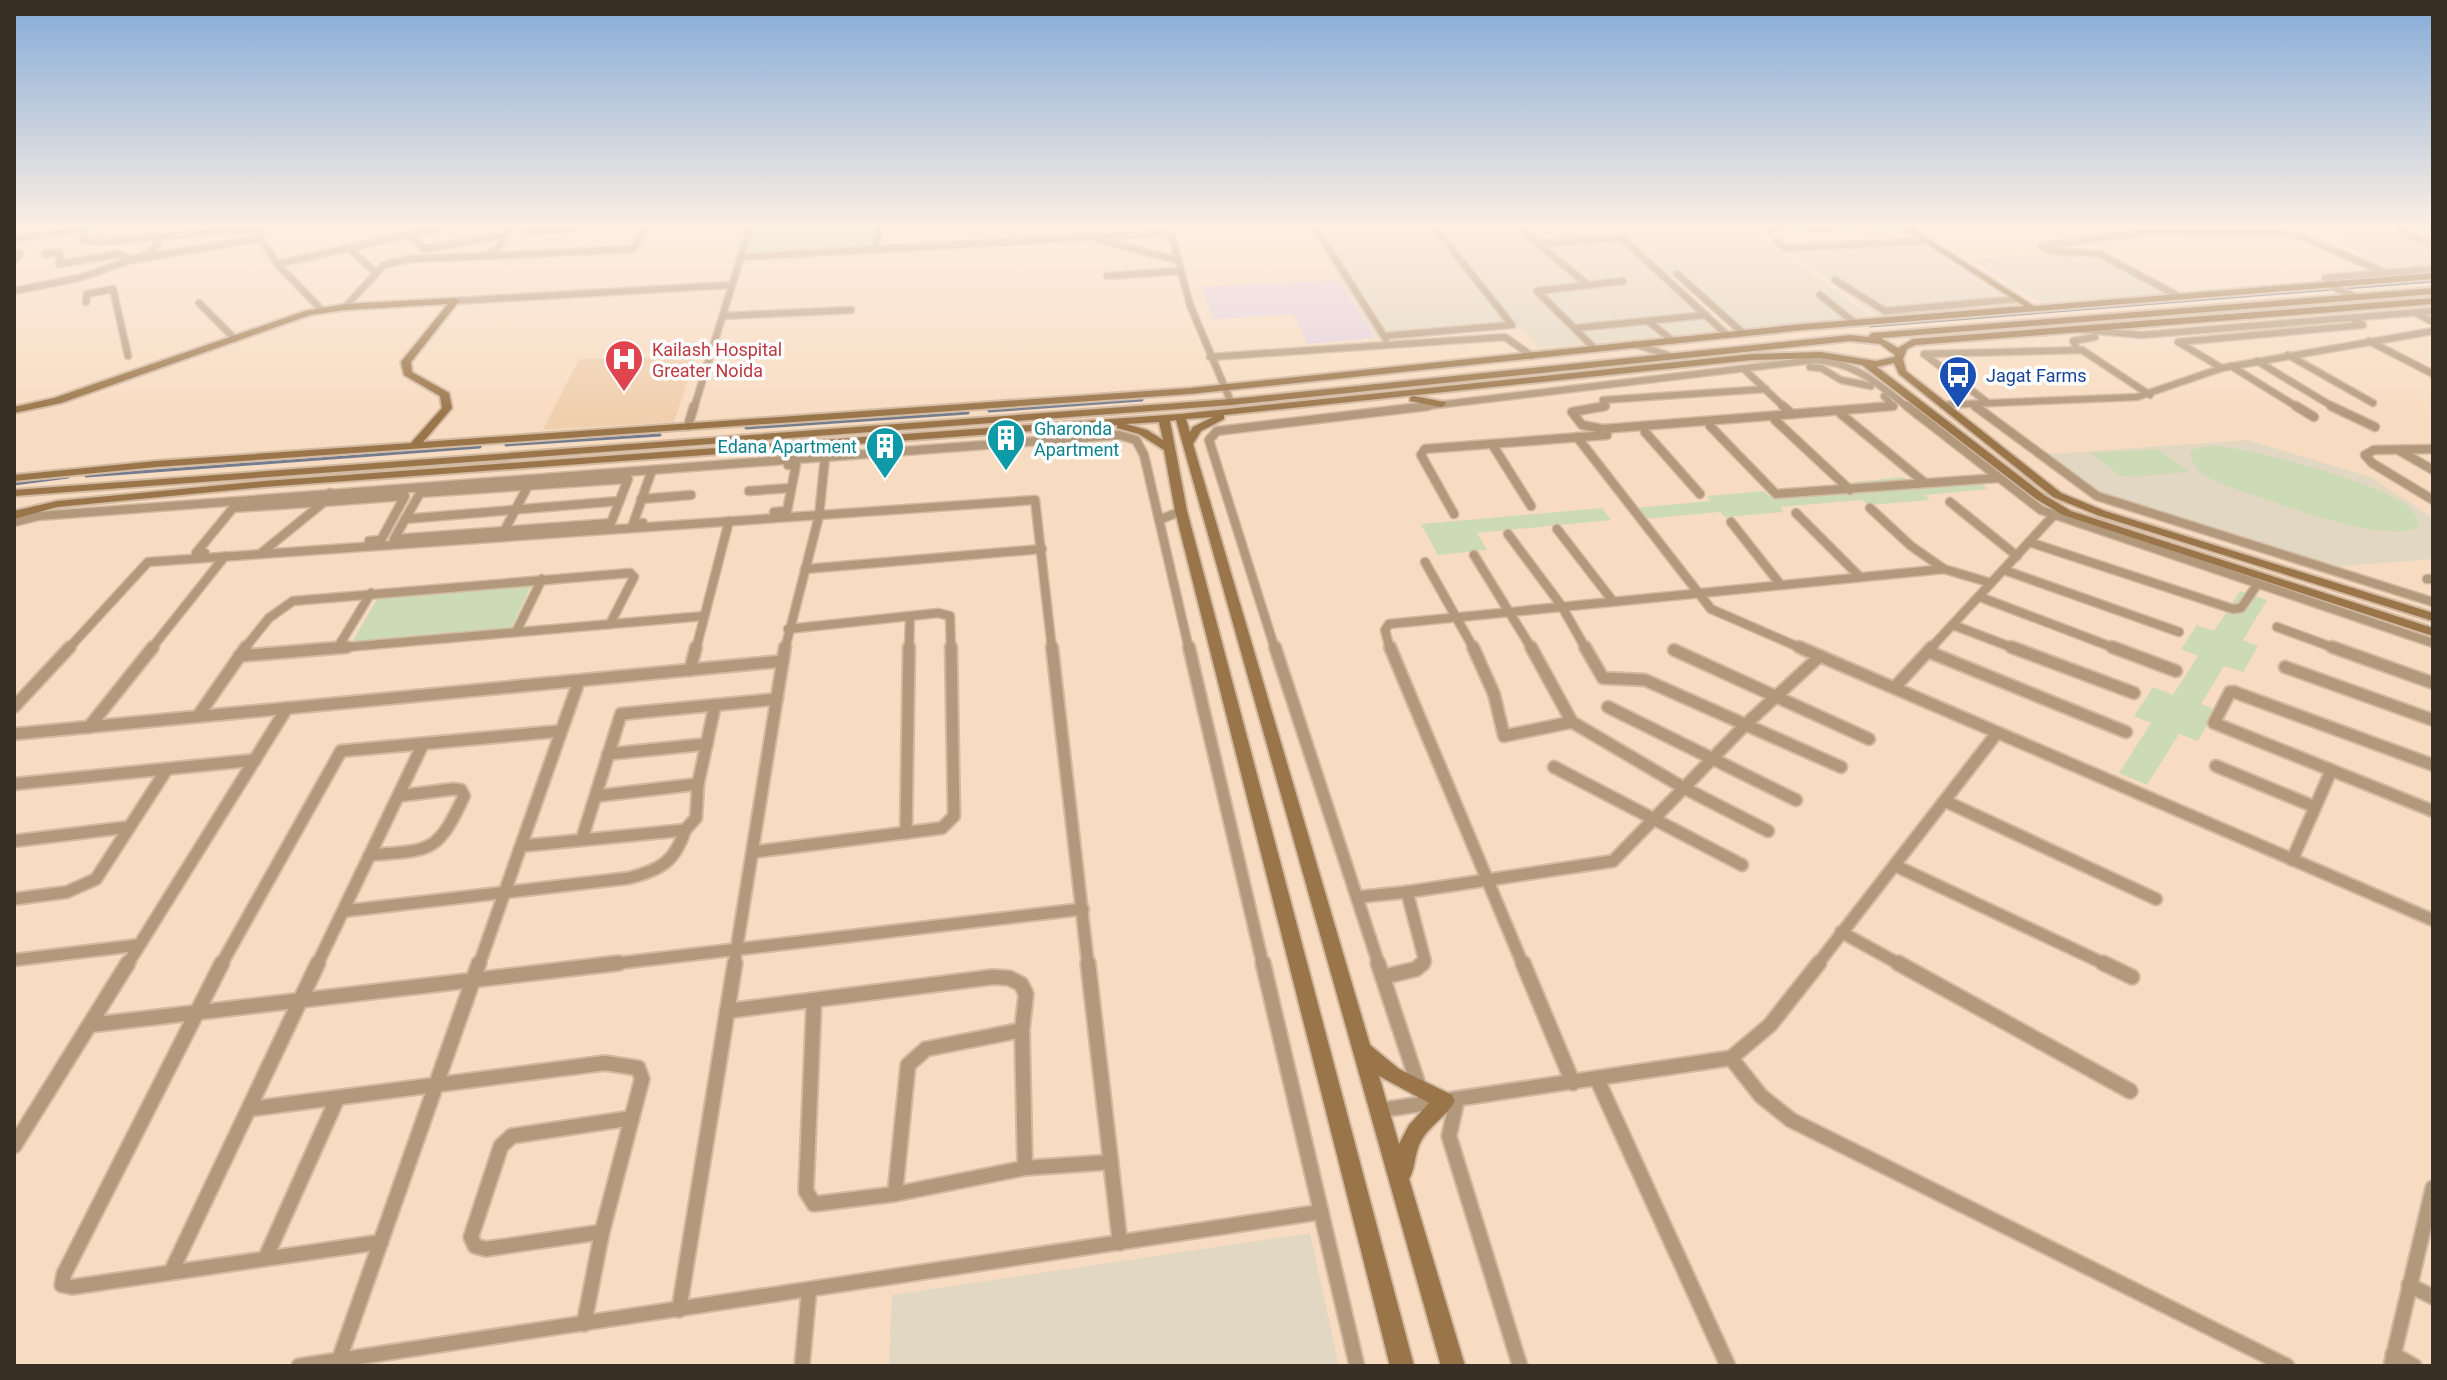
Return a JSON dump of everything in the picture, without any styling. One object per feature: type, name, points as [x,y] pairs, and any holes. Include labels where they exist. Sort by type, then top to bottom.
[{"type":"street","points":[[301,288],[322,310]]},
{"type":"street","points":[[345,307],[362,288]]},
{"type":"street","points":[[14,410],[69,397],[322,310],[672,288]]},
{"type":"street","points":[[688,426],[729,288]]},
{"type":"street","points":[[1186,288],[1210,357],[1234,407]]},
{"type":"street","points":[[1354,288],[1389,344]]},
{"type":"street","points":[[1384,336],[1512,325],[1483,288]]},
{"type":"street","points":[[1566,288],[1536,293],[1594,348]]},
{"type":"street","points":[[1676,288],[1727,335]]},
{"type":"street","points":[[1693,288],[1743,333]]},
{"type":"street","points":[[1849,288],[1885,311],[2023,312]]},
{"type":"street","points":[[1991,288],[2023,312]]},
{"type":"street","points":[[2164,288],[2180,297]]},
{"type":"street","points":[[14,493],[898,425],[1401,396],[1860,337],[2023,312],[2289,288]]},
{"type":"street","points":[[2339,288],[2352,295]]},
{"type":"street","points":[[86,302],[87,294],[113,289],[128,356]]},
{"type":"street","points":[[14,478],[83,470],[1224,388],[1855,323],[2433,291]]},
{"type":"street","points":[[1820,295],[1855,323]]},
{"type":"street","points":[[414,446],[447,408],[447,400],[445,395],[407,373],[406,362],[455,301]]},
{"type":"street","points":[[2433,301],[1913,342],[1903,347],[1899,357],[1902,372],[2057,495],[2070,501],[2433,602]]},
{"type":"street","points":[[199,303],[235,339]]},
{"type":"street","points":[[723,316],[851,310]]},
{"type":"street","points":[[2150,395],[2077,349],[2073,341],[2433,311]]},
{"type":"street","points":[[2414,312],[2433,322]]},
{"type":"street","points":[[1576,328],[1706,315]]},
{"type":"street","points":[[2314,417],[2178,342],[2363,325],[2350,317]]},
{"type":"street","points":[[1649,322],[1673,341]]},
{"type":"street","points":[[2258,325],[2274,333]]},
{"type":"street","points":[[2075,329],[2117,335]]},
{"type":"street","points":[[1942,405],[2150,395],[2227,367],[2433,331]]},
{"type":"street","points":[[2174,333],[2185,339]]},
{"type":"street","points":[[1210,357],[1505,337],[1514,340],[1532,356]]},
{"type":"street","points":[[1860,337],[1882,341],[1899,357]]},
{"type":"street","points":[[1841,339],[1833,346],[1835,351],[1851,359]]},
{"type":"street","points":[[2369,341],[2433,374]]},
{"type":"street","points":[[1634,344],[1666,361]]},
{"type":"street","points":[[1988,403],[1924,354],[2077,349]]},
{"type":"street","points":[[14,515],[57,504],[264,484],[1172,418],[1448,378],[1792,354],[1866,363],[1899,357]]},
{"type":"street","points":[[2288,355],[2373,403]]},
{"type":"street","points":[[1746,371],[1814,360],[1838,361],[1859,369],[1910,408],[2067,513],[2433,632]]},
{"type":"street","points":[[1642,382],[1666,361]]},
{"type":"street","points":[[2257,361],[2329,405],[2375,427]]},
{"type":"street","points":[[1866,363],[1998,478],[2031,504],[2053,516],[2433,643]]},
{"type":"street","points":[[1419,1089],[1209,440],[1224,428],[1746,371],[1823,367],[1843,381],[1863,380],[1894,403],[1888,407],[1603,429],[1582,425],[1572,412],[1605,407],[1603,400],[1766,389]]},
{"type":"street","points":[[1746,371],[1792,414]]},
{"type":"street","points":[[1444,392],[1435,389],[1459,386],[1448,378]]},
{"type":"street","points":[[1401,396],[1441,404]]},
{"type":"street","points":[[1972,404],[2092,493],[2433,617]]},
{"type":"street","points":[[977,406],[997,419]]},
{"type":"street","points":[[1234,407],[1197,429],[1179,447],[1181,511],[1402,1366]]},
{"type":"street","points":[[1454,514],[1421,455],[1422,450],[1910,408]]},
{"type":"street","points":[[1841,414],[1925,483]]},
{"type":"street","points":[[1172,418],[1362,1045],[1453,1366]]},
{"type":"street","points":[[1775,420],[1850,490]]},
{"type":"street","points":[[1092,424],[1143,432],[1179,447]]},
{"type":"street","points":[[877,439],[857,435],[898,425]]},
{"type":"street","points":[[1710,426],[1773,494],[1998,478]]},
{"type":"street","points":[[975,446],[992,431]]},
{"type":"street","points":[[1645,432],[1700,494]]},
{"type":"street","points":[[1120,1243],[1035,500],[819,516],[502,534],[394,539],[420,493],[530,482],[628,479],[611,523],[502,534],[196,553],[233,508],[327,498],[975,446],[1127,436],[1140,444],[1357,1366]]},
{"type":"street","points":[[1577,437],[1697,592],[1719,613],[2433,920]]},
{"type":"street","points":[[479,456],[508,439]]},
{"type":"street","points":[[1492,444],[1531,506]]},
{"type":"street","points":[[2433,449],[2374,450],[2365,455],[2372,463],[2433,500]]},
{"type":"street","points":[[2398,450],[2433,470]]},
{"type":"street","points":[[679,1310],[788,629],[819,516],[825,458]]},
{"type":"street","points":[[651,472],[633,524],[787,511],[797,462]]},
{"type":"street","points":[[502,534],[530,482]]},
{"type":"street","points":[[239,500],[264,484]]},
{"type":"street","points":[[749,491],[791,488]]},
{"type":"street","points":[[641,499],[691,495]]},
{"type":"street","points":[[14,522],[38,516],[239,500],[405,496],[381,540],[148,562],[14,707]]},
{"type":"street","points":[[262,551],[281,532],[310,518],[327,498]]},
{"type":"street","points":[[405,519],[619,501]]},
{"type":"street","points":[[1950,502],[2017,556]]},
{"type":"street","points":[[1870,508],[1911,546],[1944,569],[1991,583]]},
{"type":"street","points":[[1159,520],[1181,511]]},
{"type":"street","points":[[1796,513],[1860,577]]},
{"type":"street","points":[[1895,687],[2053,516]]},
{"type":"street","points":[[690,670],[729,521]]},
{"type":"street","points":[[1731,522],[1780,584]]},
{"type":"street","points":[[1557,529],[1612,600]]},
{"type":"street","points":[[1508,534],[1561,605],[1603,678],[1640,678],[1841,767]]},
{"type":"street","points":[[2029,542],[2233,609],[2241,608],[2257,585]]},
{"type":"street","points":[[805,569],[1042,549]]},
{"type":"street","points":[[1474,555],[1511,610],[1572,722],[1684,788],[1768,831]]},
{"type":"street","points":[[89,727],[225,556]]},
{"type":"street","points":[[1425,562],[1456,615],[1503,713],[1504,736],[1572,722]]},
{"type":"street","points":[[1573,1083],[1385,630],[1397,621],[1944,569]]},
{"type":"street","points":[[2004,570],[2179,632]]},
{"type":"street","points":[[198,716],[239,656],[286,603],[371,593],[630,573],[634,577],[610,624]]},
{"type":"street","points":[[516,632],[542,579]]},
{"type":"street","points":[[338,647],[371,593]]},
{"type":"street","points":[[1980,597],[2176,671]]},
{"type":"street","points":[[753,852],[942,828],[954,816],[950,616],[938,613],[788,629]]},
{"type":"street","points":[[239,656],[704,616]]},
{"type":"street","points":[[906,833],[910,617]]},
{"type":"street","points":[[1953,625],[2134,693]]},
{"type":"street","points":[[2277,627],[2433,683]]},
{"type":"street","points":[[1674,650],[1869,739]]},
{"type":"street","points":[[1929,652],[2126,732]]},
{"type":"street","points":[[1358,897],[1488,882],[1613,861],[1745,725],[1820,656]]},
{"type":"street","points":[[14,734],[783,661]]},
{"type":"street","points":[[2285,667],[2433,720]]},
{"type":"street","points":[[339,1360],[579,681]]},
{"type":"street","points":[[2433,765],[2250,696],[2230,692],[2216,716],[2217,727],[2433,811]]},
{"type":"street","points":[[582,839],[615,721],[621,714],[777,699]]},
{"type":"street","points":[[344,911],[504,894],[655,872],[671,864],[678,854],[685,830],[696,818],[698,784],[715,705]]},
{"type":"street","points":[[1608,707],[1796,800]]},
{"type":"street","points":[[14,1146],[287,708]]},
{"type":"street","points":[[381,1242],[172,1270],[72,1287],[62,1285],[64,1274],[195,1013],[334,758],[341,751],[356,748],[561,731]]},
{"type":"street","points":[[1381,1110],[1731,1058],[1770,1025],[1947,802],[1997,733]]},
{"type":"street","points":[[172,1270],[423,744]]},
{"type":"street","points":[[608,754],[707,744]]},
{"type":"street","points":[[14,784],[255,760]]},
{"type":"street","points":[[2216,766],[2315,807]]},
{"type":"street","points":[[1554,767],[1742,865]]},
{"type":"street","points":[[14,899],[82,889],[96,879],[167,769]]},
{"type":"street","points":[[2292,860],[2331,771]]},
{"type":"street","points":[[596,796],[698,784]]},
{"type":"street","points":[[370,855],[435,847],[446,838],[464,796],[461,790],[453,789],[398,796]]},
{"type":"street","points":[[1947,802],[2156,899]]},
{"type":"street","points":[[14,841],[129,827]]},
{"type":"street","points":[[521,846],[685,830]]},
{"type":"street","points":[[1896,866],[2132,977]]},
{"type":"street","points":[[1383,977],[1416,969],[1425,961],[1407,892]]},
{"type":"street","points":[[90,1025],[1083,909]]},
{"type":"street","points":[[1841,932],[2130,1091]]},
{"type":"street","points":[[14,960],[139,945]]},
{"type":"street","points":[[727,1011],[993,977],[1009,978],[1021,984],[1026,994],[1022,1030],[1025,1168]]},
{"type":"street","points":[[814,1000],[808,1200],[821,1206],[1025,1168],[1111,1162]]},
{"type":"street","points":[[895,1194],[908,1065],[926,1049],[1022,1030]]},
{"type":"street","points":[[1362,1045],[1377,1066],[1419,1089],[1451,1100]]},
{"type":"street","points":[[1731,1058],[1761,1096],[1791,1120],[2287,1366]]},
{"type":"street","points":[[249,1109],[605,1063],[638,1068],[642,1079],[602,1232],[584,1324]]},
{"type":"street","points":[[1597,1079],[1728,1366]]},
{"type":"street","points":[[266,1257],[337,1099]]},
{"type":"street","points":[[1403,1188],[1404,1157],[1422,1120],[1451,1100]]},
{"type":"street","points":[[1451,1100],[1449,1136],[1520,1366]]},
{"type":"street","points":[[602,1232],[486,1249],[475,1246],[471,1237],[501,1146],[512,1136],[632,1118]]},
{"type":"street","points":[[2414,1366],[2392,1360],[2409,1285],[2429,1227],[2433,1188]]},
{"type":"street","points":[[299,1366],[1321,1212]]},
{"type":"street","points":[[2409,1285],[2433,1297]]},
{"type":"street","points":[[802,1366],[809,1290]]},
{"type":"shaded area","points":[[1202,288],[1344,288],[1375,338],[1308,344],[1294,314],[1214,319]]},
{"type":"shaded area","points":[[1346,288],[1683,288],[1730,330],[1539,348],[1522,328],[1376,338]]},
{"type":"shaded area","points":[[1686,288],[1832,288],[1872,317],[1735,332]]},
{"type":"shaded area","points":[[1839,288],[1990,288],[2016,305],[1878,318]]},
{"type":"shaded area","points":[[2019,288],[2154,288],[2164,294],[2042,303]]},
{"type":"shaded area","points":[[696,356],[674,422],[543,430],[579,359]]},
{"type":"shaded area","points":[[2248,440],[2371,477],[2433,518],[2433,559],[2332,567],[2098,494],[2049,454]]},
{"type":"shaded area","points":[[1310,1233],[1339,1366],[889,1366],[892,1295]]},
{"type":"green space","points":[[2210,446],[2278,458],[2361,483],[2403,502],[2419,522],[2416,528],[2376,530],[2323,518],[2227,486],[2204,474],[2192,461],[2190,454],[2194,449]]},
{"type":"green space","points":[[2156,449],[2189,472],[2122,477],[2091,453]]},
{"type":"green space","points":[[1904,477],[1910,483],[1973,477],[1988,489],[1925,495],[1930,500],[1868,505],[1862,500],[1780,507],[1784,512],[1725,517],[1720,512],[1643,519],[1635,508],[1711,501],[1707,496],[1764,491],[1769,496],[1851,489],[1845,483]]},
{"type":"green space","points":[[1602,508],[1611,520],[1477,533],[1487,550],[1438,555],[1421,524]]},
{"type":"green space","points":[[533,582],[511,629],[352,642],[379,596]]},
{"type":"green space","points":[[2240,591],[2267,600],[2243,640],[2258,646],[2243,672],[2224,666],[2201,704],[2216,710],[2198,741],[2179,734],[2147,785],[2119,773],[2151,723],[2134,716],[2153,687],[2173,695],[2198,656],[2181,649],[2197,625],[2214,631]]},
{"type":"waterway","points":[[1870,326],[2340,288]]},
{"type":"waterway","points":[[989,411],[1142,400]]},
{"type":"waterway","points":[[746,428],[968,413]]},
{"type":"waterway","points":[[506,445],[660,435]]},
{"type":"waterway","points":[[86,476],[480,447]]},
{"type":"waterway","points":[[14,484],[68,477]]},
{"type":"place","name":"Kailash Hospital Greater Noida","points":[[624,393]]},
{"type":"place","name":"Jagat Farms","points":[[1958,409]]},
{"type":"place","name":"Gharonda Apartment","points":[[1006,472]]},
{"type":"place","name":"Edana Apartment","points":[[885,480]]}]
